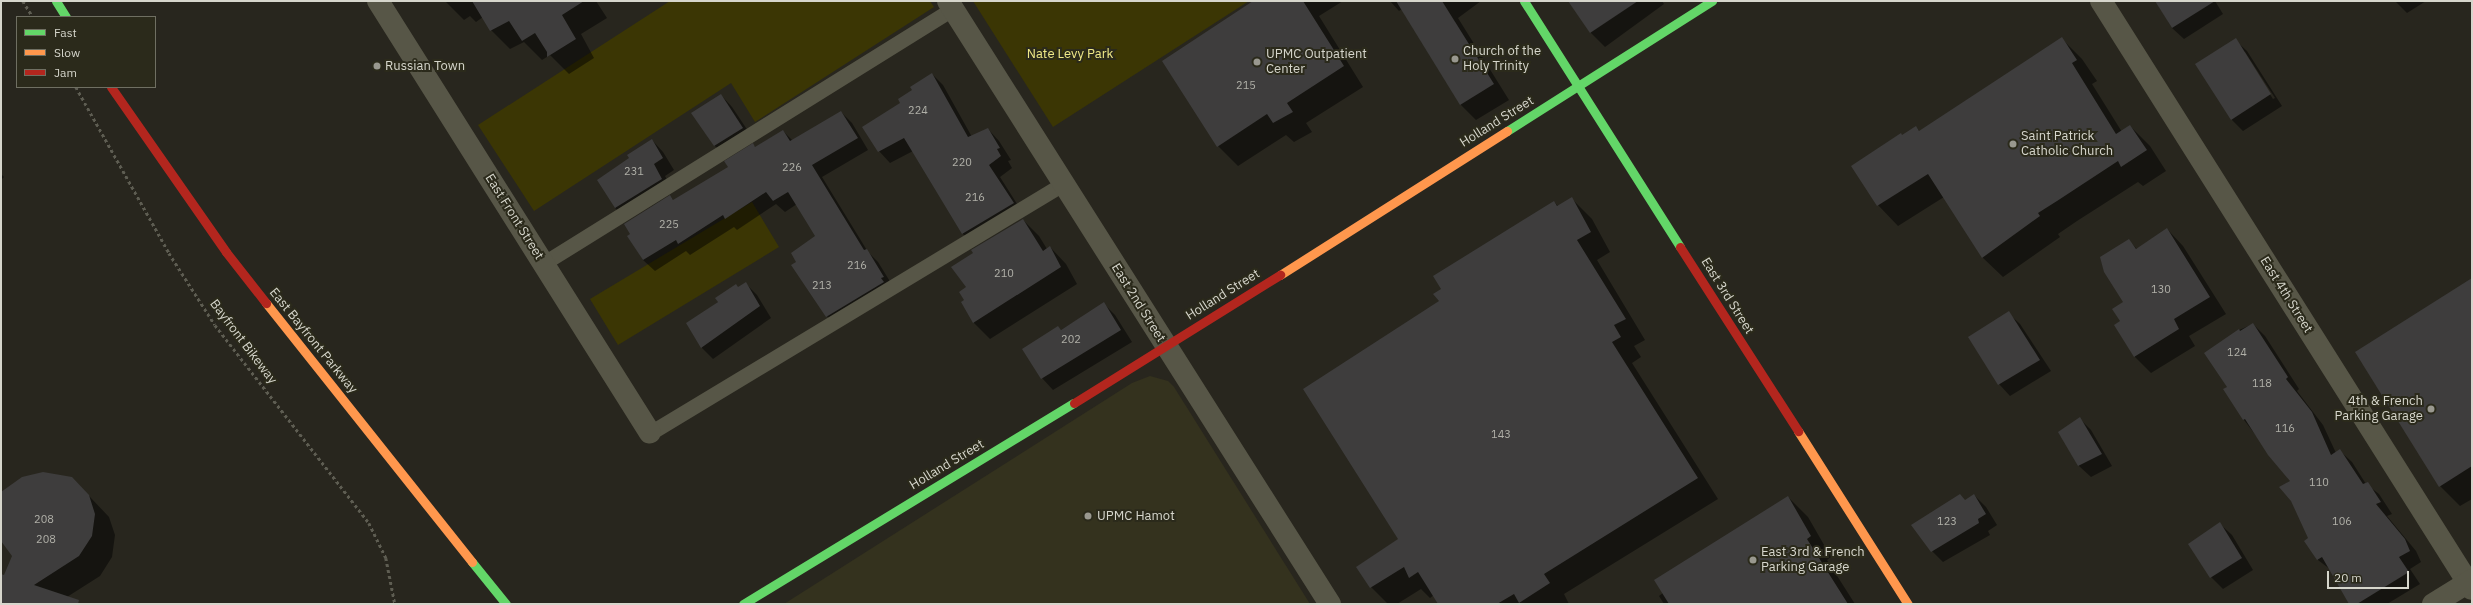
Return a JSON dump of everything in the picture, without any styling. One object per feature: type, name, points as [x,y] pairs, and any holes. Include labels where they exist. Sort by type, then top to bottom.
[{"type":"main road","points":[[56,1],[65,16]]},
{"type":"main road","name":"East 3rd Street","points":[[1524,1],[1908,604]]},
{"type":"main road","name":"Holland Street","points":[[743,604],[1166,347],[1712,1]]},
{"type":"main road","name":"East Bayfront Parkway","points":[[112,88],[226,252],[506,604]]},
{"type":"street","name":"East Front Street","points":[[378,1],[650,433]]},
{"type":"street","name":"East 4th Street","points":[[2101,1],[2471,584]]},
{"type":"street","name":"East 2nd Street","points":[[950,5],[1330,604]]},
{"type":"street","points":[[2433,604],[2471,584]]},
{"type":"lane","points":[[544,263],[950,5]]},
{"type":"lane","points":[[650,433],[1064,184]]},
{"type":"path","points":[[23,1],[32,16]]},
{"type":"path","name":"Bayfront Bikeway","points":[[77,88],[169,253],[215,325],[369,523],[386,558],[395,604]]},
{"type":"shaded area","name":"UPMC Hamot","points":[[1150,376],[1168,381],[1174,387],[1310,604],[784,604],[1132,383]]},
{"type":"green space","points":[[670,1],[930,1],[934,7],[755,122],[731,83],[534,211],[478,125]]},
{"type":"green space","name":"Nate Levy Park","points":[[973,1],[1249,1],[1053,127]]},
{"type":"green space","points":[[752,202],[779,247],[618,345],[590,299]]},
{"type":"building","points":[[472,1],[584,1],[562,15],[576,39],[547,57],[547,52],[535,33],[522,41],[509,21],[490,31]]},
{"type":"building","points":[[1253,1],[1303,1],[1344,66],[1287,103],[1293,112],[1273,123],[1267,114],[1217,147],[1162,61]]},
{"type":"building","name":"Church of the Holy Trinity","points":[[1396,1],[1442,1],[1494,84],[1460,105]]},
{"type":"building","points":[[1568,1],[1638,1],[1590,33]]},
{"type":"building","points":[[2155,1],[2215,1],[2172,28]]},
{"type":"building","name":"Saint Patrick Catholic Church","points":[[2062,37],[2077,60],[2072,63],[2116,134],[2130,125],[2147,150],[2121,167],[2118,161],[2038,213],[2040,216],[1982,258],[1928,174],[1877,206],[1851,166],[1901,133],[1902,135],[1916,126],[1919,131]]},
{"type":"building","points":[[2236,38],[2271,94],[2231,120],[2195,64]]},
{"type":"building","points":[[932,73],[968,137],[988,128],[1000,148],[997,149],[1001,156],[989,165],[1014,203],[962,234],[904,138],[878,152],[862,127],[900,103],[898,99],[912,90],[910,87]]},
{"type":"building","points":[[721,94],[743,128],[714,146],[691,113]]},
{"type":"building","points":[[841,111],[858,138],[812,165],[864,250],[867,249],[884,277],[881,278],[884,282],[826,317],[791,265],[796,262],[791,253],[815,236],[788,192],[773,201],[766,192],[725,219],[723,215],[678,244],[676,240],[643,260],[627,236],[630,234],[624,224],[670,195],[673,200],[728,167],[724,161],[753,143],[755,147],[783,130],[790,141]]},
{"type":"building","points":[[652,139],[663,158],[654,164],[662,179],[615,208],[597,180],[629,158],[627,155]]},
{"type":"building","points":[[1572,197],[1591,232],[1577,240],[1626,319],[1614,325],[1621,337],[1612,342],[1698,478],[1544,574],[1550,583],[1519,603],[1514,594],[1497,604],[1438,604],[1418,572],[1409,578],[1404,567],[1370,588],[1356,567],[1398,539],[1303,389],[1439,301],[1433,294],[1441,289],[1433,276],[1554,201],[1557,206]]},
{"type":"building","points":[[1023,219],[1043,251],[1050,246],[1061,267],[973,323],[961,302],[964,300],[959,292],[966,287],[951,267],[973,253],[971,250]]},
{"type":"building","points":[[2167,228],[2210,297],[2174,319],[2179,329],[2134,357],[2114,325],[2120,321],[2112,309],[2123,302],[2104,272],[2100,257],[2129,239],[2136,249]]},
{"type":"building","name":"4th & French Parking Garage","points":[[2472,278],[2472,466],[2439,487],[2355,352]]},
{"type":"building","points":[[746,282],[760,306],[701,348],[686,323],[718,302],[715,298],[736,284],[738,287]]},
{"type":"building","points":[[1104,302],[1121,330],[1041,379],[1022,349],[1058,326],[1061,330]]},
{"type":"building","points":[[2009,311],[2040,360],[1998,385],[1968,337]]},
{"type":"building","points":[[2253,323],[2288,377],[2286,379],[2312,412],[2331,455],[2340,449],[2363,484],[2368,482],[2381,502],[2376,504],[2405,539],[2410,551],[2399,557],[2409,572],[2357,604],[2349,604],[2322,557],[2317,560],[2304,541],[2308,538],[2291,501],[2279,487],[2290,481],[2268,455],[2245,419],[2243,420],[2223,389],[2227,387],[2204,353],[2239,329],[2240,331]]},
{"type":"building","points":[[2080,417],[2102,454],[2078,466],[2058,432]]},
{"type":"building","points":[[43,472],[72,477],[89,495],[95,514],[92,536],[79,556],[34,585],[79,600],[78,604],[1,604],[1,574],[4,575],[12,556],[1,541],[1,492],[22,477]]},
{"type":"building","points":[[1960,494],[1965,500],[1974,494],[1986,514],[1978,519],[1979,523],[1931,552],[1911,525]]},
{"type":"building","name":"East 3rd & French Parking Garage","points":[[1788,496],[1811,536],[1807,539],[1848,604],[1669,604],[1654,580]]},
{"type":"building","points":[[2220,522],[2242,558],[2210,578],[2188,544]]},
{"type":"traffic: fast","points":[[56,1],[65,16]]},
{"type":"traffic: fast","points":[[1524,1],[1680,247]]},
{"type":"traffic: fast","points":[[1507,131],[1712,1]]},
{"type":"traffic: fast","points":[[743,604],[1074,403]]},
{"type":"traffic: fast","points":[[472,562],[506,604]]},
{"type":"traffic: slow","points":[[1280,275],[1507,131]]},
{"type":"traffic: slow","points":[[266,303],[472,562]]},
{"type":"traffic: slow","points":[[1798,431],[1908,604]]},
{"type":"traffic: jam","points":[[112,88],[226,252],[266,303]]},
{"type":"traffic: jam","points":[[1680,247],[1798,431]]},
{"type":"traffic: jam","points":[[1074,403],[1280,275]]},
{"type":"place","name":"Church of the Holy Trinity","points":[[1455,59]]},
{"type":"place","name":"UPMC Outpatient Center","points":[[1257,62]]},
{"type":"place","name":"Russian Town","points":[[377,66]]},
{"type":"place","name":"Saint Patrick Catholic Church","points":[[2013,144]]},
{"type":"place","name":"4th & French Parking Garage","points":[[2431,409]]},
{"type":"place","name":"UPMC Hamot","points":[[1088,516]]},
{"type":"place","name":"East 3rd & French Parking Garage","points":[[1753,560]]}]
